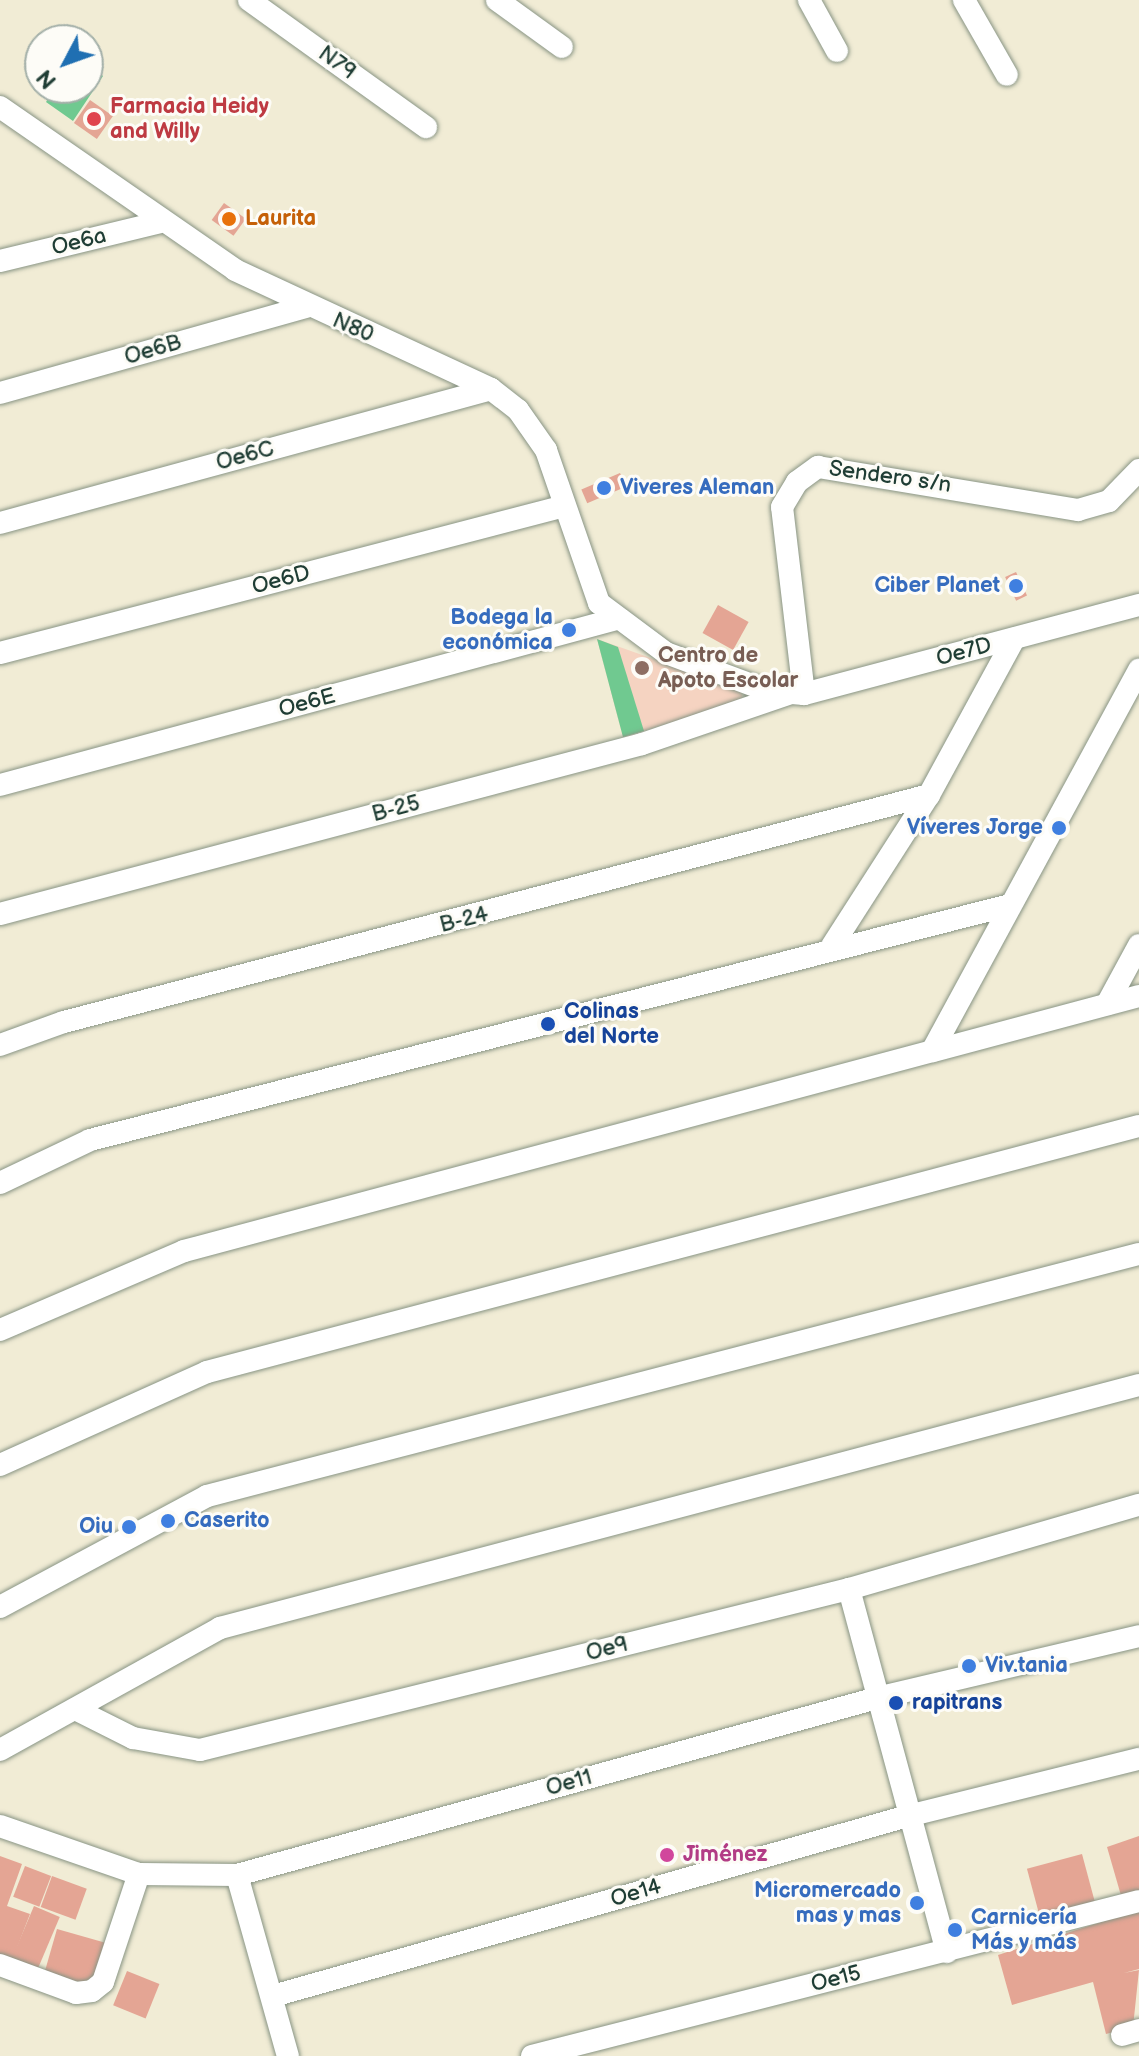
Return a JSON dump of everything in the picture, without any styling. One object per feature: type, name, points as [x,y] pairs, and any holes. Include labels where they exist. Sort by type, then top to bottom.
[{"type":"street","name":"N79","points":[[249,0],[426,127]]},
{"type":"street","points":[[497,0],[562,47]]},
{"type":"street","points":[[809,0],[837,51]]},
{"type":"street","points":[[964,0],[1007,75]]},
{"type":"street","name":"N80","points":[[0,107],[157,223],[306,307],[491,389],[533,427],[587,580],[613,620]]},
{"type":"street","name":"Oe6a","points":[[0,261],[157,223]]},
{"type":"street","name":"Oe6B","points":[[0,393],[306,307]]},
{"type":"street","name":"Oe6C","points":[[0,523],[491,389]]},
{"type":"street","name":"Sendero s/n","points":[[796,694],[782,507],[797,482],[818,467],[1078,510],[1109,501],[1139,470]]},
{"type":"street","name":"Oe6D","points":[[0,653],[561,507]]},
{"type":"street","name":"Oe7D","points":[[796,694],[1139,605]]},
{"type":"street","points":[[613,620],[666,653],[796,694]]},
{"type":"street","name":"Oe6E","points":[[0,785],[613,620]]},
{"type":"street","points":[[832,946],[929,795],[1014,639]]},
{"type":"street","points":[[932,1051],[1006,906],[1139,670]]},
{"type":"street","name":"B-25","points":[[0,914],[642,744],[796,694]]},
{"type":"street","name":"B-24","points":[[0,1045],[64,1022],[929,795]]},
{"type":"street","points":[[0,1183],[90,1140],[832,946],[1006,906]]},
{"type":"street","points":[[1107,1004],[1139,945]]},
{"type":"street","points":[[0,1330],[184,1251],[1139,996]]},
{"type":"street","points":[[0,1465],[207,1372],[1139,1126]]},
{"type":"street","points":[[0,1607],[207,1496],[1139,1254]]},
{"type":"street","points":[[0,1750],[220,1628],[1139,1385]]},
{"type":"street","name":"Oe9","points":[[75,1709],[133,1738],[200,1750],[849,1589],[1139,1505]]},
{"type":"street","points":[[849,1589],[947,1952]]},
{"type":"street","name":"Oe11","points":[[0,1826],[139,1874],[237,1875],[877,1698],[1139,1636]]},
{"type":"street","name":"Oe14","points":[[273,1996],[908,1816],[1139,1759]]},
{"type":"street","points":[[0,1965],[76,1993],[92,1991],[103,1982],[139,1874]]},
{"type":"street","points":[[237,1875],[288,2056]]},
{"type":"street","name":"Oe15","points":[[532,2056],[1139,1901]]},
{"type":"shaded area","name":"Centro de Apoto Escolar","points":[[597,639],[741,690],[743,701],[623,737]]},
{"type":"green space","points":[[49,104],[84,104],[73,121]]},
{"type":"green space","points":[[597,639],[618,647],[644,731],[623,737]]},
{"type":"building","name":"Farmacia Heidy and Willy","points":[[87,104],[96,104],[113,116],[97,139],[74,123]]},
{"type":"building","name":"Laurita","points":[[224,203],[246,219],[233,236],[212,220]]},
{"type":"building","name":"Viveres Aleman","points":[[620,473],[626,487],[587,503],[581,489]]},
{"type":"building","name":"Ciber Planet","points":[[1016,572],[1027,596],[1016,601],[1005,577]]},
{"type":"building","points":[[718,605],[749,622],[733,650],[702,633]]},
{"type":"building","points":[[1139,1836],[1139,1895],[1122,1899],[1107,1847]]},
{"type":"building","points":[[1082,1854],[1097,1909],[1042,1924],[1027,1869]]},
{"type":"building","points":[[0,1856],[22,1864],[7,1906],[30,1914],[11,1963],[0,1959]]},
{"type":"building","points":[[25,1866],[51,1876],[39,1907],[13,1897]]},
{"type":"building","points":[[52,1876],[87,1889],[75,1920],[41,1907]]},
{"type":"building","points":[[34,1906],[60,1917],[38,1969],[12,1958]]},
{"type":"building","points":[[1139,1910],[1139,1969],[1124,1973],[1139,1970],[1133,2027],[1106,2034],[1093,1982],[1012,2005],[998,1955]]},
{"type":"building","points":[[57,1929],[108,1944],[96,1987],[45,1972]]},
{"type":"building","points":[[127,1971],[159,1984],[146,2018],[113,2005]]},
{"type":"place","name":"Farmacia Heidy and Willy","points":[[94,119]]},
{"type":"place","name":"Laurita","points":[[229,219]]},
{"type":"place","name":"Viveres Aleman","points":[[604,488]]},
{"type":"place","name":"Ciber Planet","points":[[1016,586]]},
{"type":"place","name":"Bodega la económica","points":[[569,630]]},
{"type":"place","name":"Centro de Apoto Escolar","points":[[642,668]]},
{"type":"place","name":"Víveres Jorge","points":[[1059,828]]},
{"type":"place","name":"Colinas del Norte","points":[[548,1024]]},
{"type":"place","name":"Caserito","points":[[168,1521]]},
{"type":"place","name":"Oiu","points":[[129,1527]]},
{"type":"place","name":"Viv.tania","points":[[969,1666]]},
{"type":"place","name":"rapitrans","points":[[896,1703]]},
{"type":"place","name":"Jiménez","points":[[667,1855]]},
{"type":"place","name":"Micromercado mas y mas","points":[[917,1903]]},
{"type":"place","name":"Carnicería Más y más","points":[[955,1930]]}]
